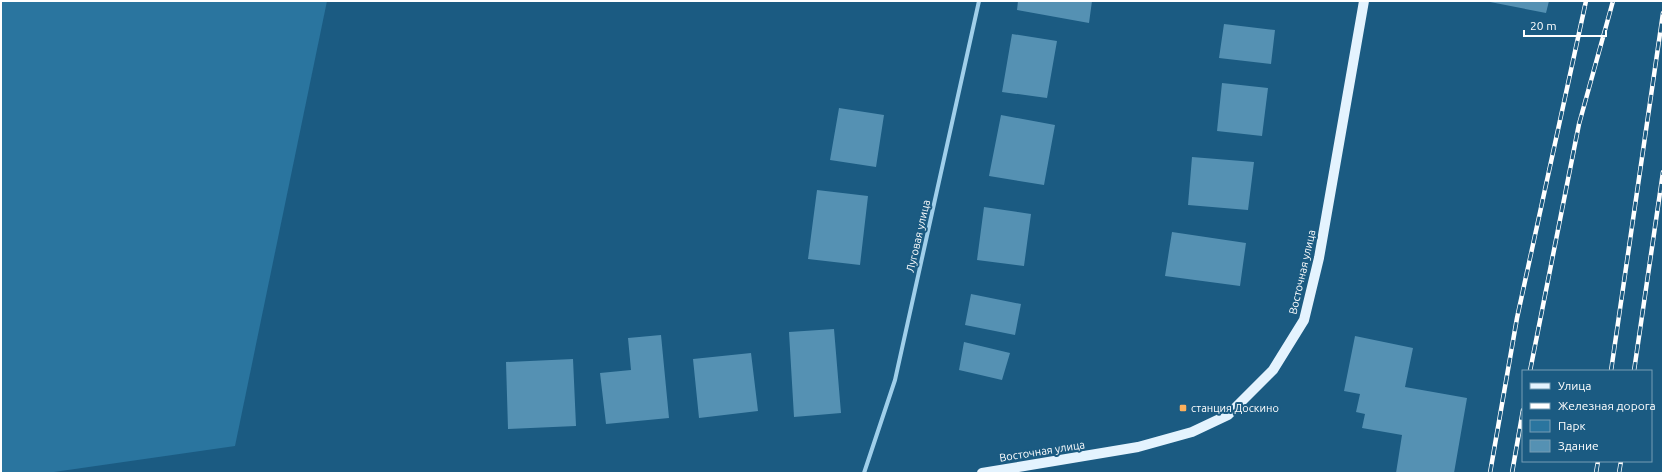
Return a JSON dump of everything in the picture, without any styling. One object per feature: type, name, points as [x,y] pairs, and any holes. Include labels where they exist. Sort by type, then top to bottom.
[{"type":"main road","name":"Восточная улица","points":[[982,473],[1138,447],[1192,432],[1228,415],[1273,370],[1304,320],[1319,258],[1364,1]]},
{"type":"street","name":"Луговая улица","points":[[864,473],[895,380],[979,1]]},
{"type":"green space","points":[[1,1],[327,1],[235,446],[47,473],[1,473]]},
{"type":"building","points":[[1018,1],[1092,1],[1089,23],[1017,10]]},
{"type":"building","points":[[1485,1],[1549,1],[1546,13]]},
{"type":"building","points":[[1224,24],[1275,30],[1271,64],[1219,58]]},
{"type":"building","points":[[1012,34],[1057,41],[1047,98],[1002,92]]},
{"type":"building","points":[[1222,83],[1268,88],[1262,136],[1217,131]]},
{"type":"building","points":[[839,108],[884,115],[876,167],[830,160]]},
{"type":"building","points":[[1001,115],[1055,125],[1044,185],[989,176]]},
{"type":"building","points":[[1192,157],[1254,162],[1248,210],[1188,205]]},
{"type":"building","points":[[817,190],[868,196],[860,265],[808,259]]},
{"type":"building","points":[[984,207],[1031,214],[1024,266],[977,260]]},
{"type":"building","points":[[1172,232],[1246,243],[1240,286],[1165,276]]},
{"type":"building","points":[[971,294],[1021,304],[1015,335],[965,325]]},
{"type":"building","points":[[834,329],[841,413],[794,417],[789,332]]},
{"type":"building","points":[[661,335],[669,418],[606,424],[600,373],[631,370],[628,338]]},
{"type":"building","points":[[1355,336],[1413,348],[1405,387],[1467,398],[1454,473],[1396,473],[1402,435],[1362,428],[1365,414],[1356,412],[1360,394],[1344,391]]},
{"type":"building","points":[[964,342],[1010,353],[1002,380],[959,370]]},
{"type":"building","points":[[751,353],[758,411],[699,418],[693,359]]},
{"type":"building","points":[[573,359],[576,426],[508,429],[506,362]]},
{"type":"railway","points":[[1490,473],[1517,318],[1586,1]]},
{"type":"railway","points":[[1530,370],[1579,124],[1613,1]]},
{"type":"railway","points":[[1611,370],[1663,13]]},
{"type":"railway","points":[[1634,370],[1663,172]]},
{"type":"railway","points":[[1512,473],[1522,416]]},
{"type":"railway","points":[[1596,473],[1598,462]]},
{"type":"railway","points":[[1619,473],[1621,462]]},
{"type":"place","name":"станция Доскино","points":[[1183,408]]}]
